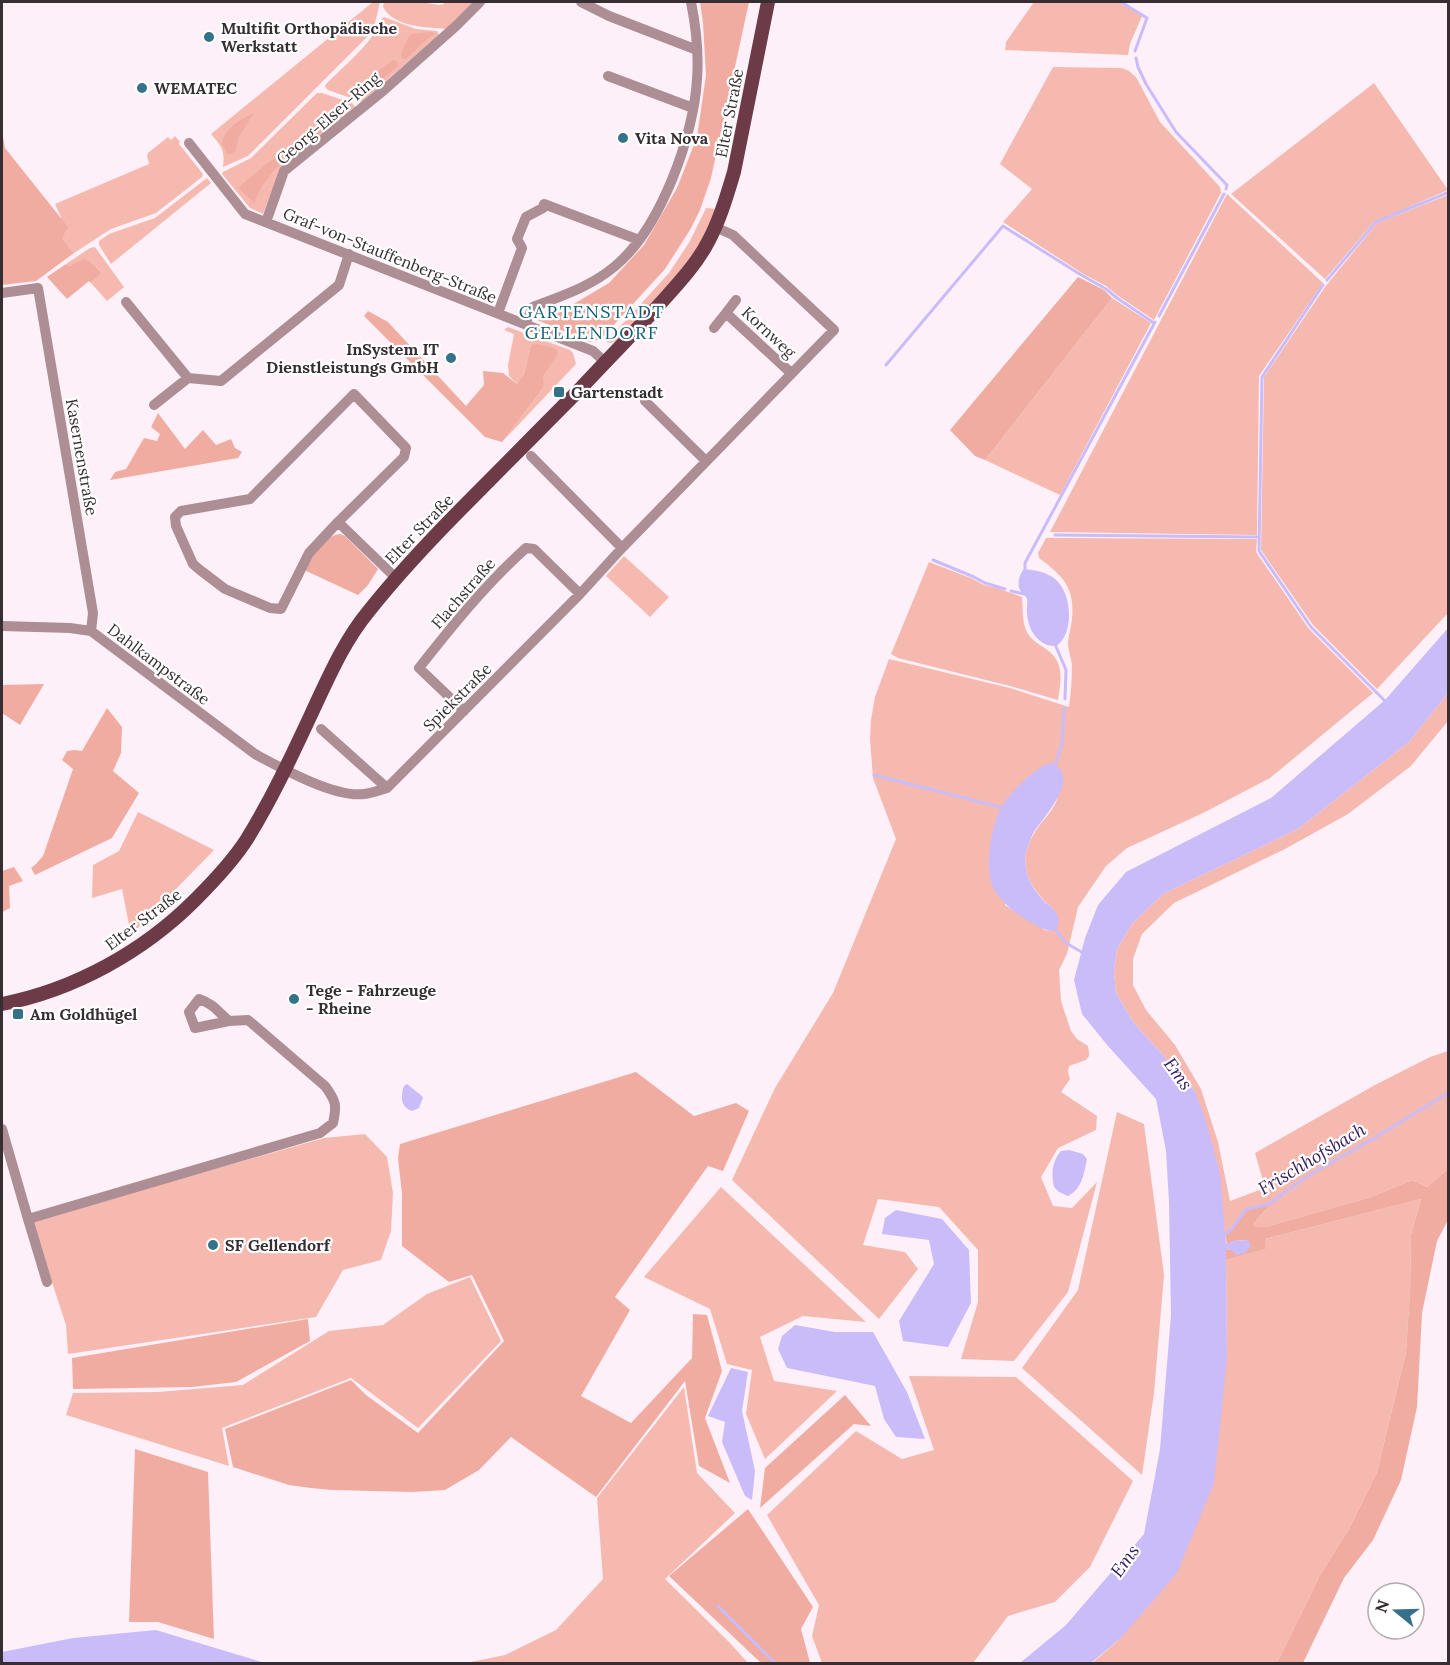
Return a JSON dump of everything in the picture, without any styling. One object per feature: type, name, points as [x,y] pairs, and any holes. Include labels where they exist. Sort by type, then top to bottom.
[{"type":"main road","name":"Elter Straße","points":[[2,1004],[46,992],[100,970],[170,923],[222,872],[246,840],[285,769],[344,648],[365,614],[408,564],[643,323],[690,270],[716,227],[734,172],[768,2]]},
{"type":"street","name":"Georg-Elser-Ring","points":[[266,222],[284,171],[384,90],[480,2]]},
{"type":"street","points":[[581,2],[609,16],[698,50]]},
{"type":"street","points":[[525,324],[532,307],[596,281],[616,266],[639,240],[656,212],[678,163],[693,108],[698,50],[691,2]]},
{"type":"street","points":[[608,76],[693,108]]},
{"type":"street","name":"Graf-von-Stauffenberg-Straße","points":[[189,143],[245,214],[593,351],[605,362]]},
{"type":"street","points":[[498,313],[522,248],[518,239],[526,217],[543,208],[544,204],[639,240]]},
{"type":"street","name":"Spiekstraße","points":[[387,788],[580,594],[834,330],[733,235],[716,227]]},
{"type":"street","points":[[154,405],[188,378],[221,381],[339,285],[349,254]]},
{"type":"street","name":"Kasernenstraße","points":[[2,292],[38,288],[93,613],[91,631]]},
{"type":"street","name":"Kornweg","points":[[714,328],[736,300]]},
{"type":"street","points":[[126,302],[188,378]]},
{"type":"street","name":"Kornweg","points":[[726,313],[791,374]]},
{"type":"street","points":[[354,394],[406,448],[405,457],[338,522],[309,553],[281,609],[270,608],[225,589],[193,564],[176,526],[176,517],[181,511],[250,499],[354,394]]},
{"type":"street","points":[[645,400],[706,461]]},
{"type":"street","points":[[531,456],[622,548]]},
{"type":"street","points":[[338,522],[396,578]]},
{"type":"street","name":"Flachstraße","points":[[464,711],[419,668],[455,622],[504,567],[526,548],[534,549],[580,594]]},
{"type":"street","name":"Dahlkampstraße","points":[[2,626],[70,628],[91,631],[255,754],[285,769]]},
{"type":"street","points":[[321,729],[387,788]]},
{"type":"street","points":[[285,769],[341,792],[363,794],[387,788]]},
{"type":"street","points":[[28,1219],[320,1133],[333,1124],[336,1110],[334,1098],[325,1086],[248,1020],[229,1021]]},
{"type":"street","points":[[2,1129],[47,1282]]},
{"type":"shaded area","points":[[373,2],[380,2],[375,23],[366,38],[248,156],[223,167],[222,149],[211,134]]},
{"type":"shaded area","points":[[384,2],[420,2],[439,5],[445,2],[477,2],[447,29],[403,23],[388,14],[383,7]]},
{"type":"shaded area","points":[[700,2],[749,2],[711,178],[690,230],[665,269],[601,339],[590,342],[537,320],[543,315],[555,315],[609,283],[644,245],[677,188],[697,137],[706,75]]},
{"type":"shaded area","points":[[1034,2],[1119,2],[1142,16],[1130,44],[1128,55],[1005,50],[1006,42]]},
{"type":"shaded area","points":[[384,17],[416,29],[437,31],[439,35],[362,102],[328,90],[325,87],[326,84],[366,44]]},
{"type":"shaded area","points":[[432,32],[435,34],[406,59],[403,59],[401,55],[411,34]]},
{"type":"shaded area","points":[[393,60],[398,66],[360,98],[356,99],[353,96],[356,88]]},
{"type":"shaded area","points":[[1053,67],[1122,68],[1129,71],[1136,77],[1160,122],[1220,187],[1221,193],[1154,320],[1106,286],[1003,222],[1032,189],[1000,164]]},
{"type":"shaded area","points":[[1374,83],[1448,190],[1374,222],[1325,279],[1231,194]]},
{"type":"shaded area","points":[[317,93],[352,103],[355,109],[281,168],[263,214],[250,208],[222,174],[223,172],[251,158]]},
{"type":"shaded area","points":[[342,103],[350,104],[351,107],[275,169],[262,186],[254,203],[238,188],[266,164],[289,149]]},
{"type":"shaded area","points":[[254,113],[238,138],[236,151],[228,155],[222,144],[226,133],[239,121]]},
{"type":"shaded area","points":[[2,131],[5,148],[68,227],[62,238],[74,253],[36,281],[2,285]]},
{"type":"shaded area","points":[[175,136],[203,174],[202,177],[156,213],[111,229],[74,253],[62,238],[61,217],[55,204],[149,164],[148,153],[168,137],[171,140]]},
{"type":"shaded area","points":[[207,178],[211,183],[111,264],[99,245],[99,241],[109,234],[155,218]]},
{"type":"shaded area","points":[[1227,194],[1323,283],[1259,376],[1257,535],[1050,532]]},
{"type":"shaded area","points":[[1448,195],[1448,613],[1377,689],[1313,625],[1261,550],[1264,377],[1325,287],[1377,223]]},
{"type":"shaded area","points":[[706,208],[716,209],[704,236],[682,271],[617,341],[606,342],[669,273],[690,241]]},
{"type":"shaded area","points":[[95,247],[124,287],[107,301],[91,283],[102,273],[90,261],[69,266],[66,264]]},
{"type":"shaded area","points":[[84,259],[90,261],[102,273],[67,299],[47,277],[66,264],[69,266]]},
{"type":"shaded area","points":[[1078,277],[1104,290],[1112,298],[985,460],[975,456],[950,430]]},
{"type":"shaded area","points":[[1112,298],[1151,323],[1060,495],[985,460]]},
{"type":"shaded area","points":[[368,311],[388,322],[466,406],[484,385],[483,371],[503,373],[517,384],[524,374],[531,345],[551,347],[557,350],[558,354],[543,376],[544,387],[502,442],[485,437],[364,316]]},
{"type":"shaded area","points":[[508,327],[570,350],[576,364],[502,442],[544,387],[531,345],[524,374],[517,384],[509,376],[508,365],[514,334],[504,330]]},
{"type":"shaded area","points":[[158,413],[185,449],[203,430],[216,445],[231,439],[235,448],[242,452],[238,458],[110,480],[115,472],[126,469],[144,438],[157,441],[160,434],[151,427]]},
{"type":"shaded area","points":[[340,534],[345,536],[378,569],[368,585],[358,595],[304,570],[328,538]]},
{"type":"shaded area","points":[[1046,538],[1257,539],[1256,552],[1309,629],[1373,693],[1270,778],[1203,813],[1127,848],[1106,866],[1078,907],[1067,954],[1059,970],[1061,1001],[1071,1031],[1077,1039],[1088,1046],[1089,1056],[1086,1060],[1069,1066],[1070,1079],[1061,1092],[1097,1116],[1096,1130],[1058,1148],[1041,1177],[1053,1206],[1072,1208],[1097,1182],[1068,1292],[1014,1361],[961,1359],[978,1302],[978,1250],[939,1207],[878,1199],[863,1245],[905,1252],[918,1269],[879,1319],[732,1180],[775,1088],[833,993],[896,839],[873,778],[870,739],[875,697],[889,659],[1010,688],[1069,707],[1072,665],[1068,648],[1072,619],[1071,598],[1066,583],[1039,558],[1038,553]],"holes":[[[1056,765],[1057,799],[1029,843],[1025,864],[1031,883],[1053,909],[1050,931],[1005,905]]]},
{"type":"shaded area","points":[[624,556],[669,597],[650,617],[606,576]]},
{"type":"shaded area","points":[[929,562],[984,585],[1022,597],[1026,630],[1034,641],[1052,654],[1059,666],[1061,679],[1058,700],[898,658],[891,654]]},
{"type":"shaded area","points":[[44,684],[20,725],[2,713],[2,685]]},
{"type":"shaded area","points":[[1448,693],[1448,721],[1411,766],[1348,814],[1285,849],[1174,903],[1142,934],[1133,959],[1133,985],[1146,1010],[1175,1045],[1201,1089],[1218,1142],[1230,1201],[1265,1188],[1255,1153],[1375,1085],[1430,1057],[1448,1051],[1448,1169],[1427,1187],[1412,1180],[1371,1197],[1266,1227],[1254,1227],[1265,1210],[1304,1178],[1269,1204],[1247,1209],[1231,1230],[1225,1234],[1223,1215],[1195,1091],[1133,1022],[1116,993],[1114,972],[1117,949],[1132,924],[1163,894],[1298,829],[1409,742]]},
{"type":"shaded area","points":[[107,708],[122,727],[121,753],[113,771],[139,793],[112,838],[35,875],[31,868],[43,856],[73,769],[62,760],[67,751],[82,751]]},
{"type":"shaded area","points":[[138,812],[214,850],[131,935],[122,889],[92,898],[93,865],[119,851]]},
{"type":"shaded area","points":[[14,867],[23,881],[9,886],[10,908],[2,912],[2,871]]},
{"type":"shaded area","points":[[636,1072],[694,1116],[736,1103],[749,1111],[723,1171],[708,1166],[615,1297],[630,1310],[581,1396],[631,1423],[692,1358],[693,1314],[707,1315],[722,1371],[705,1418],[730,1483],[699,1466],[685,1381],[596,1497],[511,1437],[479,1470],[445,1490],[413,1492],[311,1488],[289,1485],[233,1467],[225,1429],[351,1380],[366,1395],[418,1433],[504,1341],[472,1275],[449,1282],[402,1246],[402,1194],[398,1158],[400,1144]]},
{"type":"shaded area","points":[[1117,1112],[1144,1124],[1164,1275],[1154,1393],[1142,1475],[1022,1368],[1078,1290]]},
{"type":"shaded area","name":"SF Gellendorf","points":[[365,1134],[387,1157],[393,1193],[391,1231],[381,1260],[343,1270],[316,1317],[68,1354],[66,1325],[32,1221],[324,1138]]},
{"type":"shaded area","points":[[1448,1169],[1448,1220],[1437,1241],[1422,1313],[1417,1407],[1401,1480],[1373,1540],[1344,1578],[1303,1663],[1277,1663],[1321,1573],[1349,1529],[1377,1472],[1406,1352],[1411,1235],[1421,1199],[1265,1239],[1265,1249],[1226,1260],[1226,1249],[1231,1250],[1248,1240],[1234,1241],[1227,1245],[1225,1234],[1231,1230],[1247,1209],[1269,1204],[1306,1177],[1265,1210],[1254,1227],[1266,1227],[1371,1197],[1412,1180],[1427,1187]]},
{"type":"shaded area","points":[[721,1187],[866,1322],[803,1316],[760,1337],[774,1381],[837,1391],[765,1459],[746,1414],[752,1370],[727,1364],[710,1309],[644,1277]]},
{"type":"shaded area","points":[[1421,1199],[1411,1235],[1406,1352],[1377,1472],[1349,1529],[1321,1573],[1277,1663],[1091,1664],[1121,1638],[1227,1359],[1226,1260],[1264,1249],[1265,1239]]},
{"type":"shaded area","points":[[470,1277],[501,1341],[418,1428],[351,1378],[222,1428],[229,1466],[66,1415],[73,1393],[158,1392],[243,1385],[329,1331],[383,1325],[427,1294]]},
{"type":"shaded area","points":[[308,1319],[310,1341],[236,1382],[192,1387],[73,1389],[72,1358]]},
{"type":"shaded area","points":[[909,1376],[1016,1377],[1133,1481],[1090,1567],[1055,1602],[1008,1616],[973,1663],[822,1663],[812,1636],[819,1605],[767,1515],[856,1431],[902,1459],[934,1450]]},
{"type":"shaded area","points":[[684,1387],[697,1473],[735,1513],[665,1579],[748,1663],[466,1663],[505,1655],[556,1630],[603,1579],[597,1498]]},
{"type":"shaded area","points":[[845,1395],[871,1426],[854,1424],[760,1508],[765,1468]]},
{"type":"shaded area","points":[[135,1449],[208,1472],[214,1639],[158,1622],[129,1622]]},
{"type":"shaded area","points":[[748,1509],[813,1607],[801,1629],[810,1663],[761,1663],[669,1576]]},
{"type":"water","points":[[1024,569],[1052,577],[1061,585],[1065,593],[1069,623],[1062,640],[1056,646],[1044,644],[1032,631],[1028,620],[1027,599],[1018,583]]},
{"type":"water","name":"Ems","points":[[1448,628],[1448,693],[1409,742],[1298,829],[1163,894],[1132,924],[1117,949],[1114,972],[1116,993],[1133,1022],[1195,1091],[1220,1173],[1226,1244],[1248,1240],[1251,1246],[1245,1253],[1236,1255],[1226,1249],[1227,1359],[1214,1483],[1177,1573],[1121,1638],[1091,1663],[1020,1663],[1066,1625],[1144,1534],[1160,1449],[1171,1315],[1166,1151],[1156,1099],[1082,1014],[1074,980],[1085,938],[1098,905],[1126,872],[1271,798],[1385,700]]},
{"type":"water","points":[[1050,763],[1059,769],[1063,776],[1063,786],[1032,836],[1025,864],[1032,885],[1059,919],[1056,930],[1050,931],[1026,920],[997,894],[990,879],[989,859],[994,827],[1000,810],[1029,776]]},
{"type":"water","points":[[407,1084],[423,1098],[419,1108],[412,1111],[402,1101],[404,1086]]},
{"type":"water","points":[[1069,1150],[1083,1154],[1087,1159],[1079,1185],[1068,1196],[1054,1187],[1053,1173],[1058,1155],[1061,1151]]},
{"type":"water","points":[[896,1210],[942,1219],[969,1250],[971,1303],[948,1347],[903,1341],[899,1321],[934,1264],[929,1240],[882,1234],[885,1218]]},
{"type":"water","points":[[795,1325],[835,1332],[873,1332],[907,1392],[925,1439],[896,1437],[884,1419],[875,1386],[787,1368],[778,1349],[782,1336]]},
{"type":"water","points":[[731,1368],[748,1372],[742,1411],[755,1471],[752,1500],[745,1496],[722,1442],[725,1422],[708,1416]]},
{"type":"water","points":[[156,1630],[265,1663],[2,1663],[2,1652],[73,1638]]},
{"type":"waterway","points":[[1121,2],[1147,18],[1135,51]]},
{"type":"waterway","points":[[1136,58],[1146,84],[1176,132],[1227,185],[1226,189]]},
{"type":"waterway","points":[[1327,280],[1376,222],[1447,193]]},
{"type":"waterway","points":[[1159,316],[1224,194]]},
{"type":"waterway","points":[[886,365],[1003,226],[1106,289],[1154,323]]},
{"type":"waterway","points":[[1323,285],[1262,377],[1259,551],[1311,627],[1387,703]]},
{"type":"waterway","points":[[1025,572],[1025,563],[1155,322]]},
{"type":"waterway","points":[[1055,535],[1259,537]]},
{"type":"waterway","points":[[933,560],[985,583],[1005,589]]},
{"type":"waterway","points":[[1011,591],[1024,594]]},
{"type":"waterway","points":[[1055,644],[1066,670],[1065,699]]},
{"type":"waterway","points":[[1054,768],[1062,744],[1064,708]]},
{"type":"waterway","points":[[874,775],[1000,807]]},
{"type":"waterway","points":[[1054,928],[1066,943],[1085,954]]},
{"type":"waterway","name":"Frischhofsbach","points":[[1223,1236],[1231,1230],[1247,1209],[1269,1204],[1306,1177],[1448,1093]]},
{"type":"waterway","points":[[718,1606],[776,1664]]},
{"type":"place","name":"Multifit Orthopädische Werkstatt","points":[[209,37]]},
{"type":"place","name":"WEMATEC","points":[[142,88]]},
{"type":"place","name":"Vita Nova","points":[[623,138]]},
{"type":"place","name":"InSystem IT Dienstleistungs GmbH","points":[[451,358]]},
{"type":"place","name":"Gartenstadt","points":[[559,392]]},
{"type":"place","name":"Tege - Fahrzeuge - Rheine","points":[[294,999]]},
{"type":"place","name":"Am Goldhügel","points":[[18,1014]]},
{"type":"place","name":"SF Gellendorf","points":[[213,1245]]},
{"type":"district","name":"GARTENSTADT GELLENDORF","points":[[592,322]]}]
